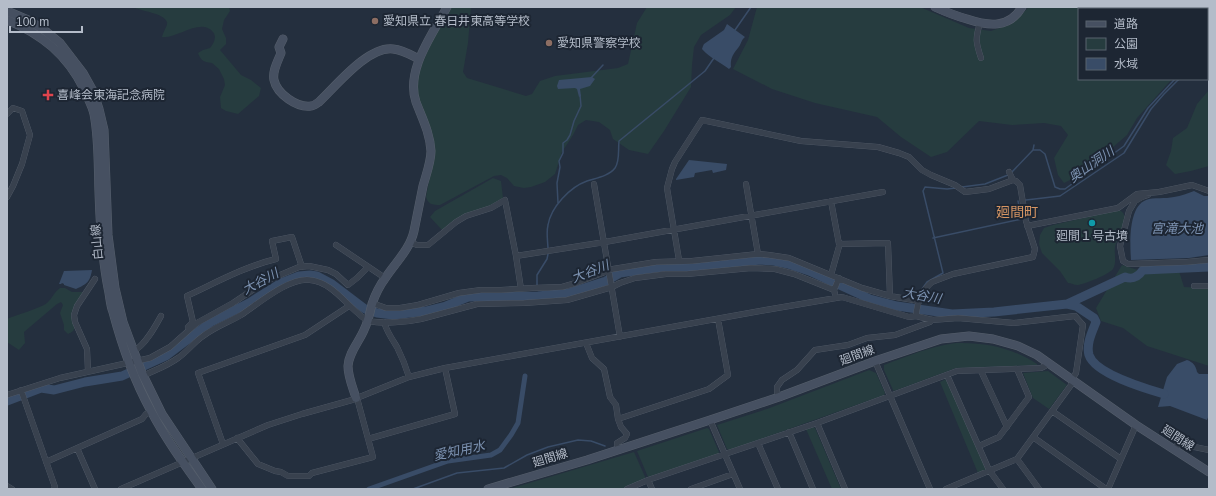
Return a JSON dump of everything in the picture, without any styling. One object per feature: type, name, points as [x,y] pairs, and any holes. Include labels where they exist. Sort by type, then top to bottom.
[{"type":"street","points":[[238,438],[258,464],[281,472],[290,477],[309,476],[312,473],[373,457],[349,373],[348,364],[351,354],[368,321],[372,305],[385,278],[410,242],[414,232],[418,207],[431,154],[427,130],[415,100],[413,83],[419,59],[447,7]]},
{"type":"street","points":[[936,7],[950,14],[980,24],[996,25],[1003,23],[1016,15],[1022,7]]},
{"type":"street","name":"白山線","points":[[7,11],[28,20],[60,42],[83,73],[95,97],[104,130],[111,262],[119,305],[133,351],[133,363]]},
{"type":"street","name":"白山線","points":[[7,20],[38,35],[54,48],[78,77],[94,113],[98,138],[100,223],[104,263],[112,311],[139,375],[162,414],[202,489]]},
{"type":"street","points":[[980,24],[976,35],[981,58]]},
{"type":"street","points":[[283,39],[279,47],[281,53],[274,71],[274,80],[281,93],[302,106],[311,106],[319,102],[363,59],[377,51],[393,49],[403,51],[419,59]]},
{"type":"street","points":[[7,114],[13,108],[22,111],[30,135],[22,164],[7,197]]},
{"type":"street","points":[[679,260],[667,188],[675,162],[702,120],[801,141],[878,147],[909,157],[927,172],[965,192],[989,189],[1011,176],[1020,185],[1026,221],[1035,249],[1033,256],[945,276],[929,285],[919,301],[916,314]]},
{"type":"street","points":[[594,184],[620,337]]},
{"type":"street","points":[[746,184],[758,254]]},
{"type":"street","points":[[1028,226],[1118,208],[1137,194],[1159,192],[1192,185],[1209,191]]},
{"type":"street","points":[[516,256],[605,242],[883,192]]},
{"type":"street","points":[[1153,192],[1135,202],[1129,211],[1120,246],[1123,261],[1128,264],[1209,260]]},
{"type":"street","points":[[410,242],[417,245],[428,245],[456,222],[466,216],[491,208],[505,200],[521,289]]},
{"type":"street","points":[[831,201],[840,244],[831,275]]},
{"type":"street","points":[[178,340],[181,334],[193,322],[187,296],[266,261],[276,259],[272,241],[292,237],[302,267]]},
{"type":"street","points":[[840,244],[888,243],[890,296]]},
{"type":"street","points":[[336,245],[385,278]]},
{"type":"street","points":[[372,305],[386,308],[400,308],[418,305],[459,293],[482,290],[562,287],[576,284],[609,270],[656,262],[679,260],[692,261],[758,254],[788,258],[862,288],[890,296],[919,301]]},
{"type":"street","points":[[7,395],[60,378],[150,358],[170,347],[198,323],[233,303],[266,281],[285,272],[309,266],[328,270],[336,274],[348,285],[368,267]]},
{"type":"street","points":[[139,375],[162,367],[177,359],[203,336],[218,326],[240,316],[275,292],[297,281],[308,279],[318,281],[332,290],[368,321],[384,322],[412,321],[477,304],[567,300],[627,280],[652,275],[687,274],[763,268],[775,269],[794,274],[834,290]]},
{"type":"street","points":[[836,298],[834,290],[839,278]]},
{"type":"street","points":[[88,371],[86,346],[75,322],[74,315],[77,306],[95,279]]},
{"type":"street","points":[[1194,286],[1209,286]]},
{"type":"street","points":[[121,489],[223,444],[285,419],[356,398],[409,377],[445,368],[842,297],[908,317],[916,314],[932,320],[954,318],[1014,323],[1075,316],[1083,325],[1073,380],[1017,459],[946,489]]},
{"type":"street","points":[[223,444],[198,373],[305,335],[349,306]]},
{"type":"street","points":[[133,351],[138,349],[150,334],[161,316]]},
{"type":"street","points":[[618,419],[709,389],[728,375],[718,319]]},
{"type":"street","points":[[779,397],[777,387],[782,380],[797,370],[815,350],[848,345],[867,338],[895,335],[932,320]]},
{"type":"street","points":[[384,322],[388,334],[400,354],[409,377]]},
{"type":"street","name":"廻間線","points":[[488,489],[587,460],[710,420],[941,339],[969,336],[993,338],[1018,346],[1048,362],[1136,425],[1209,472]]},
{"type":"street","points":[[586,343],[592,358],[604,369],[610,397],[616,405],[621,427],[627,434],[625,438],[617,443],[618,449]]},
{"type":"street","points":[[875,361],[930,489]]},
{"type":"street","points":[[627,489],[648,480],[817,423],[957,371],[1041,368],[1048,362]]},
{"type":"street","points":[[368,439],[455,414],[445,368]]},
{"type":"street","points":[[979,446],[999,437],[1029,397],[1017,369]]},
{"type":"street","points":[[981,370],[1007,427]]},
{"type":"street","name":"白山線","points":[[139,375],[151,412],[167,438],[212,489]]},
{"type":"street","points":[[947,375],[989,470],[1003,489]]},
{"type":"street","points":[[21,391],[55,487],[54,489]]},
{"type":"street","points":[[1052,411],[1121,459]]},
{"type":"street","points":[[46,462],[142,419],[146,414],[151,412]]},
{"type":"street","points":[[710,420],[740,489]]},
{"type":"street","points":[[817,423],[845,489]]},
{"type":"street","points":[[1033,437],[1108,489],[1136,425]]},
{"type":"street","points":[[789,432],[813,489]]},
{"type":"street","points":[[758,443],[778,489]]},
{"type":"street","points":[[1174,450],[1178,444],[1180,444],[1209,450]]},
{"type":"street","points":[[78,448],[95,489]]},
{"type":"street","points":[[1017,459],[1039,489]]},
{"type":"street","points":[[692,489],[733,474]]},
{"type":"street","points":[[648,480],[652,489]]},
{"type":"street","points":[[7,486],[12,489]]},
{"type":"green space","points":[[133,7],[229,7],[230,11],[224,20],[222,29],[226,38],[226,44],[220,50],[241,75],[251,80],[261,88],[259,96],[238,114],[221,108],[220,97],[225,85],[224,79],[219,69],[212,63],[203,61],[198,53],[210,48],[215,38],[213,32],[208,28],[202,27],[168,37],[162,37],[167,23],[165,19],[157,14]]},
{"type":"green space","points":[[451,7],[471,7],[468,43],[463,72],[467,78],[526,96],[532,94],[540,81],[555,76],[618,68],[628,64],[637,23],[647,7],[736,7],[730,15],[701,35],[694,47],[691,87],[648,154],[629,150],[613,139],[610,130],[599,122],[586,120],[578,125],[562,152],[555,174],[545,182],[524,188],[514,186],[507,178],[501,175],[494,176],[440,205],[437,205],[429,203],[426,197],[435,150],[419,101],[416,79],[435,33]]},
{"type":"green space","points":[[757,7],[920,7],[969,28],[991,31],[1011,24],[1028,7],[1194,7],[1078,8],[1078,80],[1171,80],[1137,118],[1127,135],[1082,174],[1064,183],[1058,175],[1054,158],[1068,135],[1061,126],[1044,123],[1012,125],[979,121],[947,152],[931,157],[901,137],[877,117],[815,103],[772,89],[733,69],[748,40]]},
{"type":"green space","points":[[1209,90],[1209,166],[1175,174],[1166,165],[1171,151],[1173,138],[1187,128],[1197,104]]},
{"type":"green space","points":[[493,178],[501,181],[503,198],[490,207],[442,230],[430,217],[435,211]]},
{"type":"green space","points":[[1118,210],[1123,212],[1125,221],[1115,247],[1115,261],[1113,269],[1102,276],[1085,283],[1077,285],[1068,283],[1060,271],[1042,253],[1039,244],[1040,235],[1044,228]]},
{"type":"green space","points":[[1122,265],[1144,272],[1179,271],[1184,287],[1209,288],[1209,366],[1147,346],[1123,328],[1101,321],[1096,308]]},
{"type":"green space","points":[[60,288],[65,288],[72,292],[82,292],[83,294],[76,305],[74,330],[68,334],[64,330],[60,313],[63,305],[61,302],[24,332],[25,343],[19,350],[7,342],[7,319],[44,305]]},
{"type":"green space","points":[[956,343],[999,347],[1028,358],[1037,365],[956,368],[894,391],[893,390],[884,370],[884,365],[929,349]]},
{"type":"green space","points":[[869,370],[876,373],[885,393],[884,395],[729,450],[727,449],[717,425],[767,409]]},
{"type":"green space","points":[[1048,371],[1067,385],[1049,409],[1033,398],[1023,373]]},
{"type":"green space","points":[[946,379],[987,469],[978,473],[940,382]]},
{"type":"green space","points":[[813,427],[815,428],[841,489],[832,489],[806,429]]},
{"type":"green space","points":[[707,428],[709,429],[719,452],[718,454],[648,477],[637,451]]},
{"type":"green space","points":[[634,452],[646,479],[621,489],[509,489]]},
{"type":"water","points":[[727,24],[745,37],[731,59],[731,67],[729,69],[702,49],[704,44],[724,30]]},
{"type":"water","points":[[592,77],[595,79],[590,86],[580,89],[581,96],[579,97],[577,89],[575,88],[558,89],[557,86],[559,80]]},
{"type":"water","points":[[689,160],[727,164],[726,170],[713,173],[712,170],[695,173],[694,177],[676,180]]},
{"type":"water","name":"宮滝大池","points":[[1194,191],[1204,196],[1209,196],[1209,255],[1189,258],[1131,260],[1131,227],[1136,210],[1140,204],[1149,199],[1177,197]]},
{"type":"water","points":[[92,270],[87,282],[83,286],[76,289],[62,283],[59,284],[64,271]]},
{"type":"water","points":[[1187,360],[1194,364],[1199,374],[1209,374],[1209,415],[1207,420],[1170,406],[1158,407],[1167,377],[1177,364]]},
{"type":"waterway","points":[[735,30],[751,7]]},
{"type":"waterway","points":[[548,250],[548,225],[553,211],[562,198],[581,184],[606,175],[612,171],[618,162],[619,141],[705,71],[714,58]]},
{"type":"waterway","points":[[591,78],[603,65]]},
{"type":"waterway","points":[[1033,150],[1040,150],[1045,154],[1055,187],[1065,189],[1124,146],[1148,108],[1174,80]]},
{"type":"waterway","name":"奥山洞川","points":[[1026,200],[1060,196],[1124,153],[1151,109],[1178,80]]},
{"type":"waterway","points":[[558,203],[557,183],[560,167],[559,161],[563,153],[563,143],[570,135],[574,121],[581,106],[580,95]]},
{"type":"waterway","points":[[1011,173],[1033,150],[1034,145]]},
{"type":"waterway","points":[[962,187],[985,184],[1008,175]]},
{"type":"waterway","points":[[915,299],[927,282],[943,273],[923,191],[925,187],[947,189],[956,188]]},
{"type":"waterway","name":"奥山洞川","points":[[933,238],[1022,219],[1018,201]]},
{"type":"waterway","points":[[537,286],[537,275],[547,259],[548,254]]},
{"type":"waterway","name":"大谷川","points":[[7,401],[41,388],[54,390],[85,382],[122,376],[166,356],[211,322],[249,303],[281,283],[299,276],[317,276],[332,284],[365,309],[377,313],[393,315],[426,311],[446,306],[468,297],[538,296],[569,293],[606,281],[620,273],[662,267],[698,267],[760,260],[788,264],[809,271],[870,299],[897,306],[952,314],[994,312],[1067,304],[1125,277],[1135,277],[1143,270],[1209,267]]},
{"type":"waterway","name":"大谷川","points":[[909,307],[912,304]]},
{"type":"waterway","points":[[1067,304],[1076,306],[1094,318],[1096,322],[1088,347],[1089,355],[1093,362],[1122,380],[1164,394]]},
{"type":"waterway","name":"愛知用水","points":[[369,489],[448,461],[491,455],[500,450],[518,423],[525,376]]},
{"type":"waterway","points":[[413,489],[457,473],[504,468],[527,455],[548,447],[578,440],[591,441],[605,446]]},
{"type":"place","name":"愛知県立 春日井東高等学校","points":[[375,21]]},
{"type":"place","name":"愛知県警察学校","points":[[549,43]]},
{"type":"place","name":"喜峰会東海記念病院","points":[[48,95]]},
{"type":"place","name":"廻間１号古墳","points":[[1092,223]]},
{"type":"district","name":"廻間町","points":[[1017,212]]}]
